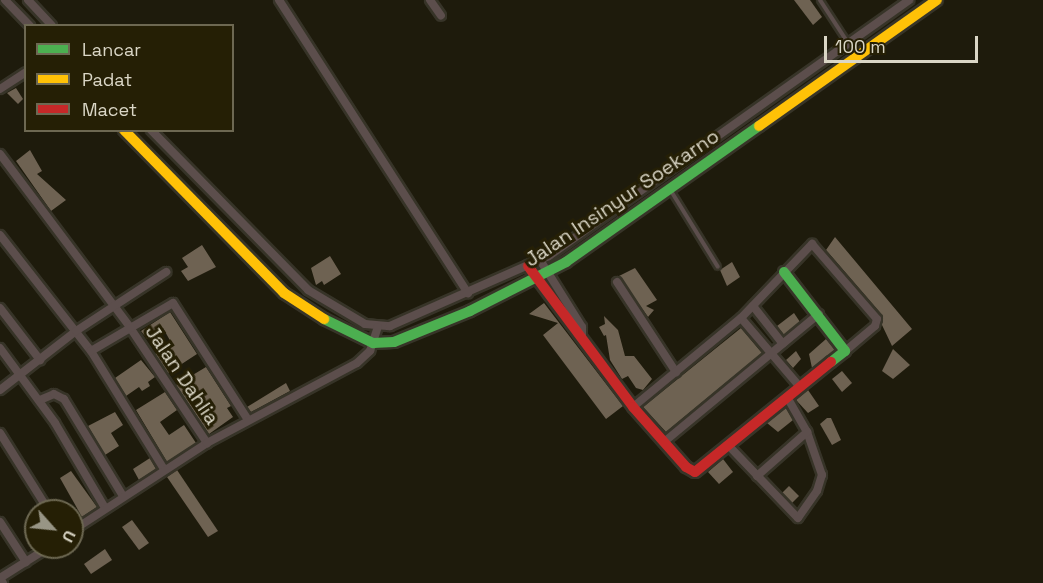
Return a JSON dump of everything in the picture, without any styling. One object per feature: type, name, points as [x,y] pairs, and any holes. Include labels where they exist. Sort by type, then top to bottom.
[{"type":"street","points":[[5,0],[28,24]]},
{"type":"street","points":[[28,0],[50,24]]},
{"type":"street","points":[[279,0],[468,293]]},
{"type":"street","points":[[430,0],[441,16]]},
{"type":"street","name":"Jalan Insinyur Soekarno","points":[[378,327],[390,326],[540,260],[737,124],[909,0]]},
{"type":"street","name":"Jalan Insinyur Soekarno","points":[[373,343],[409,338],[548,273],[671,190],[937,0]]},
{"type":"street","points":[[0,89],[24,73]]},
{"type":"street","points":[[737,124],[745,136]]},
{"type":"street","points":[[84,523],[207,443],[357,363],[373,343],[378,327],[331,306],[281,264],[152,132]]},
{"type":"street","points":[[130,133],[267,279],[323,320],[373,343]]},
{"type":"street","name":"Jalan Dahlia","points":[[0,154],[129,326],[207,443]]},
{"type":"street","points":[[0,235],[91,351],[164,470]]},
{"type":"street","points":[[528,266],[582,335],[633,407],[695,472],[875,326],[876,316],[815,245],[784,272],[741,318],[633,407]]},
{"type":"street","points":[[540,260],[582,327],[582,335]]},
{"type":"street","points":[[267,279],[281,264]]},
{"type":"street","points":[[0,390],[76,331],[166,272]]},
{"type":"street","points":[[784,272],[819,314],[845,351]]},
{"type":"street","points":[[617,282],[676,372]]},
{"type":"street","points":[[91,351],[169,303],[177,305],[248,420]]},
{"type":"street","points":[[753,306],[783,344]]},
{"type":"street","points":[[0,308],[40,360]]},
{"type":"street","points":[[664,442],[819,314]]},
{"type":"street","points":[[741,318],[800,387]]},
{"type":"street","points":[[0,348],[40,400],[105,508]]},
{"type":"street","points":[[40,400],[54,393],[64,399],[123,496]]},
{"type":"street","points":[[728,446],[798,518],[818,491],[822,476],[807,432],[787,397]]},
{"type":"street","points":[[757,476],[807,432]]},
{"type":"street","points":[[0,433],[41,499]]},
{"type":"street","points":[[0,522],[26,562]]},
{"type":"street","points":[[3,583],[0,578],[31,559]]},
{"type":"lane","points":[[820,0],[849,44]]},
{"type":"lane","points":[[671,190],[718,267]]},
{"type":"building","points":[[794,0],[810,0],[822,17],[813,25]]},
{"type":"building","points":[[16,88],[23,99],[18,104],[7,93]]},
{"type":"building","points":[[30,150],[42,171],[37,174],[66,200],[51,211],[16,161]]},
{"type":"building","points":[[835,237],[912,329],[892,346],[882,325],[882,315],[826,250]]},
{"type":"building","points":[[202,245],[216,267],[188,281],[181,271],[188,267],[182,258]]},
{"type":"building","points":[[330,256],[341,274],[324,285],[322,281],[316,285],[311,268]]},
{"type":"building","points":[[732,262],[740,277],[727,286],[720,270]]},
{"type":"building","points":[[635,268],[657,300],[646,306],[654,310],[648,317],[619,276]]},
{"type":"building","points":[[544,303],[623,406],[606,419],[543,335],[558,323],[529,314]]},
{"type":"building","points":[[170,312],[197,354],[168,373],[155,354],[172,344],[163,328],[147,339],[141,331]]},
{"type":"building","points":[[794,313],[800,322],[784,335],[777,326]]},
{"type":"building","points":[[604,316],[618,330],[625,356],[634,356],[652,379],[643,390],[636,388],[628,376],[622,379],[610,360],[606,335],[604,336],[599,327],[605,324]]},
{"type":"building","points":[[741,328],[762,353],[666,432],[643,407]]},
{"type":"building","points":[[826,339],[835,350],[812,368],[809,354]]},
{"type":"building","points":[[893,349],[910,365],[893,379],[882,371]]},
{"type":"building","points":[[796,351],[801,359],[793,368],[786,360]]},
{"type":"building","points":[[141,360],[155,377],[148,382],[150,386],[142,391],[139,387],[126,396],[115,378]]},
{"type":"building","points":[[206,367],[231,406],[227,408],[233,417],[209,434],[176,385]]},
{"type":"building","points":[[842,371],[852,383],[842,392],[832,379]]},
{"type":"building","points":[[286,383],[290,391],[251,412],[247,407]]},
{"type":"building","points":[[808,390],[819,406],[808,413],[796,400]]},
{"type":"building","points":[[165,392],[177,410],[160,422],[169,435],[184,425],[196,443],[167,462],[136,410]]},
{"type":"building","points":[[786,408],[793,420],[778,432],[767,423]]},
{"type":"building","points":[[115,412],[123,425],[111,433],[119,446],[105,455],[88,426]]},
{"type":"building","points":[[827,418],[831,418],[841,440],[832,445],[820,424]]},
{"type":"building","points":[[150,458],[156,469],[139,480],[133,469]]},
{"type":"building","points":[[723,459],[733,472],[719,484],[708,472]]},
{"type":"building","points":[[177,470],[218,531],[208,537],[167,477]]},
{"type":"building","points":[[71,471],[97,507],[84,516],[84,499],[72,499],[60,478]]},
{"type":"building","points":[[789,486],[799,496],[792,503],[782,493]]},
{"type":"building","points":[[132,520],[149,543],[139,550],[122,527]]},
{"type":"building","points":[[105,549],[112,560],[91,574],[84,564]]},
{"type":"traffic: fast","points":[[324,319],[373,343],[394,342],[470,311],[566,262],[759,126]]},
{"type":"traffic: fast","points":[[784,272],[845,351],[831,362]]},
{"type":"traffic: slow","points":[[759,126],[937,0]]},
{"type":"traffic: slow","points":[[126,132],[284,293],[324,319]]},
{"type":"traffic: jam","points":[[528,266],[633,407],[686,467],[695,472],[831,362]]}]
